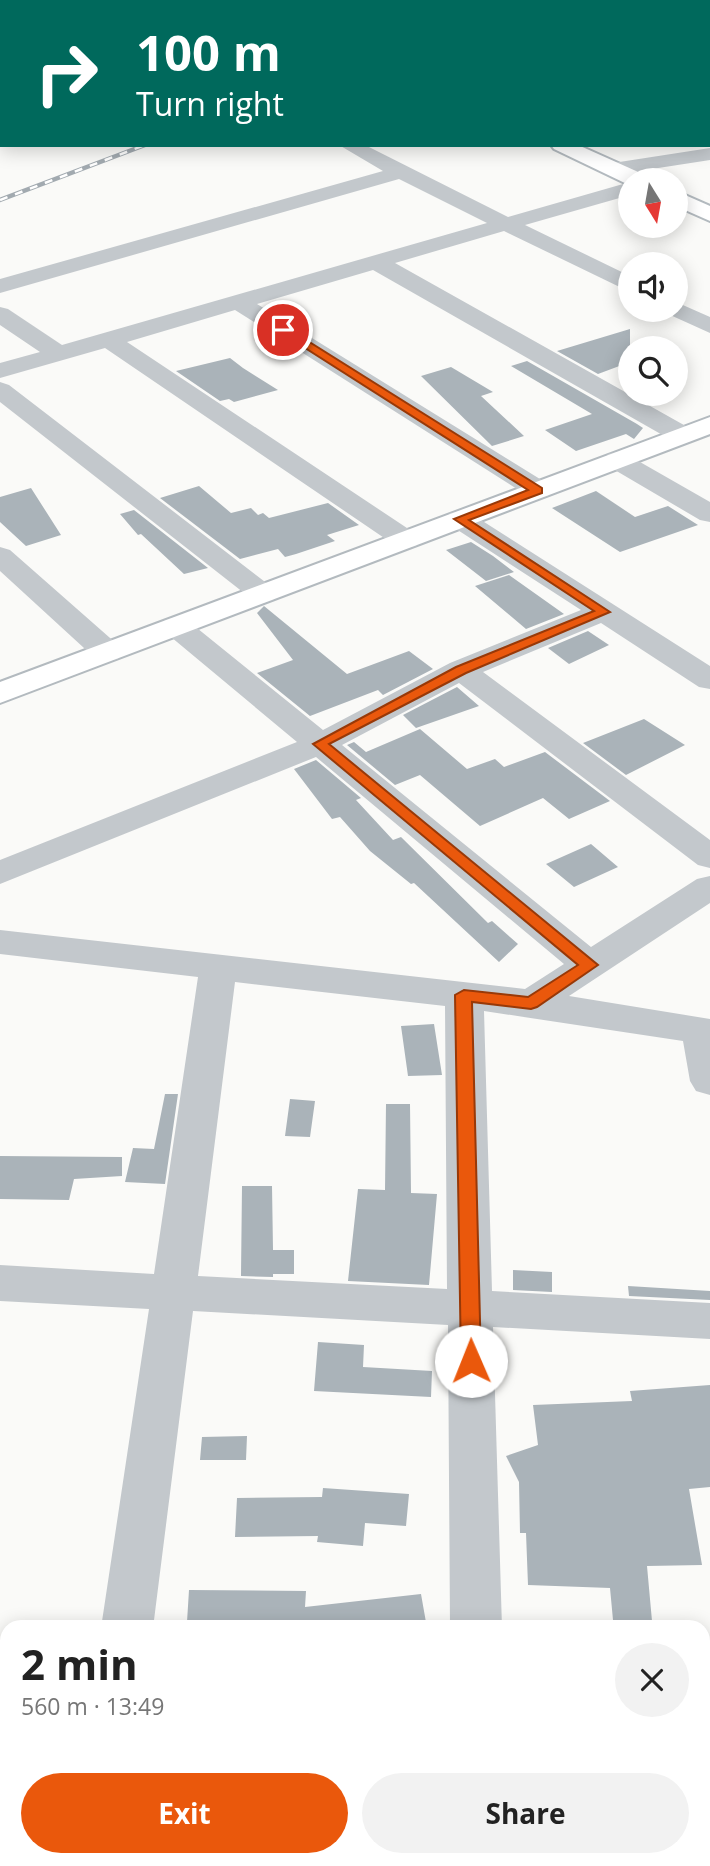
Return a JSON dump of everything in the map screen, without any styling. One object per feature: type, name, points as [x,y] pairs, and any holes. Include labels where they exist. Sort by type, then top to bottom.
[{"type":"street","points":[[353,147],[618,279]]},
{"type":"street","points":[[565,147],[618,171]]},
{"type":"street","points":[[613,169],[710,154]]},
{"type":"street","points":[[0,286],[401,172]]},
{"type":"street","points":[[0,372],[618,192]]},
{"type":"street","points":[[688,203],[707,211]]},
{"type":"street","points":[[376,262],[696,430]]},
{"type":"street","points":[[237,301],[538,490]]},
{"type":"street","points":[[0,314],[59,354]]},
{"type":"street","points":[[688,315],[710,326]]},
{"type":"street","points":[[107,340],[405,540]]},
{"type":"street","points":[[0,390],[263,594]]},
{"type":"street","points":[[0,693],[696,430]]},
{"type":"street","points":[[617,460],[710,514]]},
{"type":"street","points":[[460,519],[710,680]]},
{"type":"street","points":[[0,556],[107,652]]},
{"type":"street","points":[[0,873],[320,744],[461,670],[603,612]]},
{"type":"street","points":[[176,626],[589,965]]},
{"type":"street","points":[[461,670],[710,857]]},
{"type":"street","points":[[531,1003],[710,887]]},
{"type":"street","points":[[0,942],[531,1003],[705,1031],[710,1081]]},
{"type":"street","points":[[128,1620],[218,967]]},
{"type":"street","points":[[464,995],[475,1620]]},
{"type":"street","points":[[0,1283],[710,1321]]},
{"type":"building","points":[[630,329],[630,336],[618,336],[618,366],[598,374],[557,351]]},
{"type":"building","points":[[230,358],[278,390],[234,402],[229,399],[220,401],[176,371]]},
{"type":"building","points":[[527,361],[643,428],[634,439],[626,434],[576,451],[545,430],[592,414],[511,366]]},
{"type":"building","points":[[451,367],[493,392],[481,396],[524,436],[492,446],[421,376]]},
{"type":"building","points":[[199,486],[231,513],[251,508],[258,515],[263,513],[269,518],[328,503],[359,525],[327,535],[335,541],[296,554],[285,557],[278,549],[240,559],[160,498]]},
{"type":"building","points":[[31,488],[61,535],[26,546],[0,522],[0,497]]},
{"type":"building","points":[[596,491],[635,517],[668,506],[698,525],[620,552],[552,508]]},
{"type":"building","points":[[134,510],[208,568],[184,574],[141,534],[138,535],[120,514]]},
{"type":"building","points":[[471,542],[514,572],[486,581],[446,550]]},
{"type":"building","points":[[509,575],[564,614],[526,629],[475,586]]},
{"type":"building","points":[[264,606],[347,674],[409,651],[433,669],[383,695],[378,690],[310,716],[257,673],[293,660],[257,613]]},
{"type":"building","points":[[588,631],[609,645],[569,664],[548,648]]},
{"type":"building","points":[[457,687],[479,706],[416,728],[403,715]]},
{"type":"building","points":[[644,719],[685,745],[626,775],[583,743]]},
{"type":"building","points":[[420,729],[467,769],[495,759],[504,767],[545,752],[610,801],[569,819],[543,798],[480,826],[420,775],[395,785],[347,745],[354,742],[366,752]]},
{"type":"building","points":[[316,760],[361,798],[356,800],[393,840],[401,837],[488,923],[492,921],[518,944],[499,962],[414,883],[411,884],[370,851],[340,817],[332,819],[294,769]]},
{"type":"building","points":[[591,844],[618,867],[574,887],[546,864]]},
{"type":"building","points":[[434,1024],[442,1075],[408,1076],[401,1026]]},
{"type":"building","points":[[165,1094],[178,1094],[165,1184],[125,1182],[133,1148],[154,1149]]},
{"type":"building","points":[[290,1099],[315,1101],[310,1137],[285,1136]]},
{"type":"building","points":[[386,1104],[410,1104],[411,1193],[437,1194],[429,1285],[348,1281],[358,1189],[385,1190]]},
{"type":"building","points":[[0,1156],[122,1157],[122,1176],[74,1179],[69,1200],[0,1199]]},
{"type":"building","points":[[242,1186],[272,1186],[273,1250],[294,1250],[294,1274],[273,1274],[273,1277],[241,1276]]},
{"type":"building","points":[[513,1270],[552,1272],[552,1292],[513,1290]]},
{"type":"building","points":[[628,1286],[710,1291],[710,1300],[629,1296]]},
{"type":"building","points":[[318,1342],[364,1345],[363,1367],[432,1371],[431,1397],[314,1391]]},
{"type":"building","points":[[710,1385],[710,1487],[689,1489],[702,1565],[647,1566],[652,1620],[613,1620],[610,1588],[528,1585],[526,1533],[520,1533],[519,1482],[506,1456],[538,1445],[533,1405],[632,1401],[630,1391]]},
{"type":"building","points":[[247,1436],[246,1460],[200,1460],[202,1437]]},
{"type":"building","points":[[323,1488],[409,1494],[406,1526],[365,1523],[363,1546],[317,1542],[318,1536],[235,1537],[237,1498],[322,1497]]},
{"type":"building","points":[[189,1590],[306,1591],[305,1607],[421,1594],[426,1620],[187,1620]]},
{"type":"railway","points":[[0,200],[140,147]]},
{"type":"route","points":[[283,330],[538,490],[460,519],[603,612],[461,670],[320,744],[589,965],[531,1003],[464,995],[471,1361]]}]
